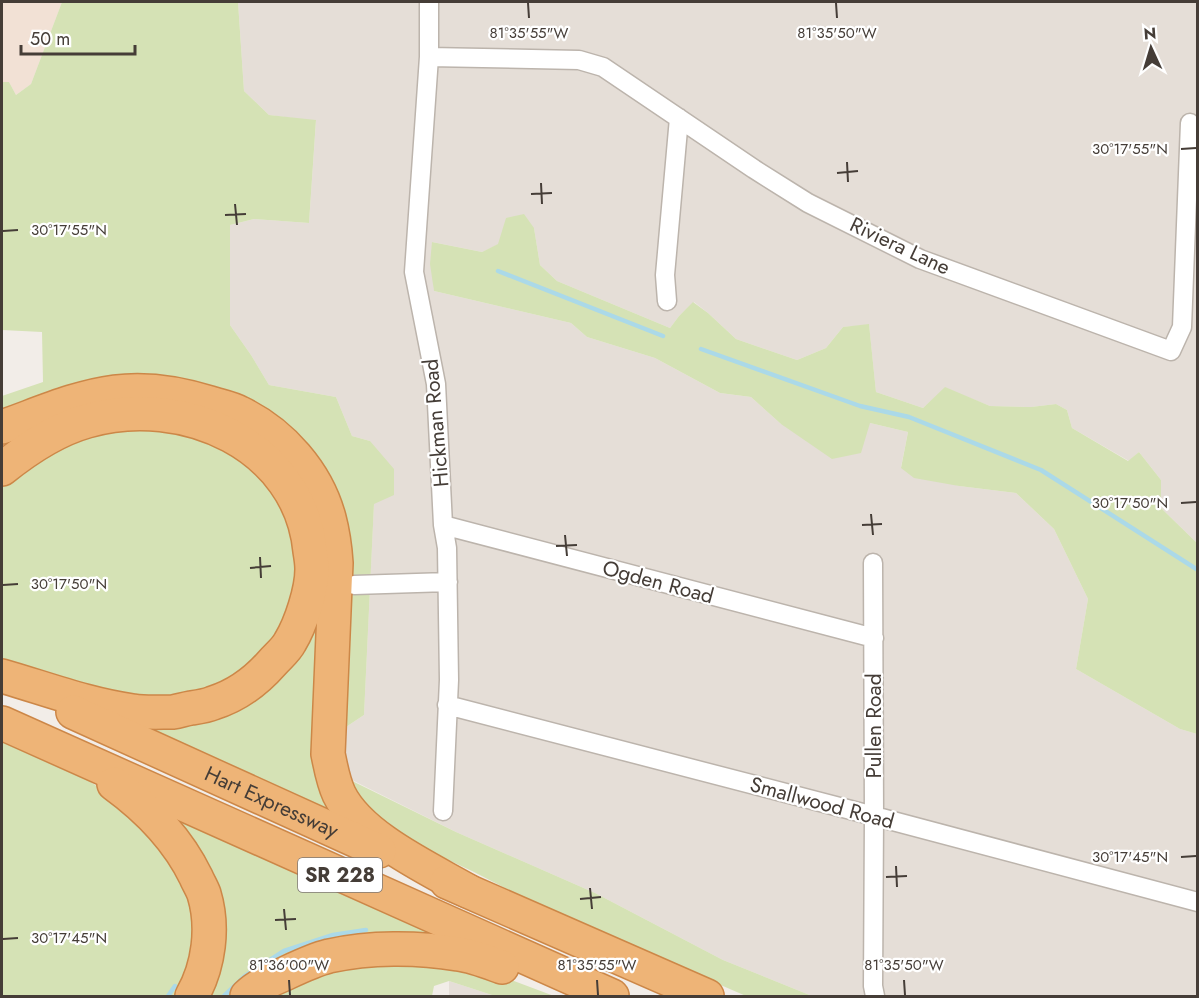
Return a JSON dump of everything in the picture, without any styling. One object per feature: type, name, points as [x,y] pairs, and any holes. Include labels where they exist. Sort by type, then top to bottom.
[{"type":"highway","points":[[2,427],[81,398],[116,392],[151,391],[191,397],[239,413],[275,435],[309,474],[321,495],[334,540],[336,563],[328,754],[332,775],[340,795],[352,813],[369,831],[468,891]]},
{"type":"highway","points":[[2,470],[25,451],[56,432],[88,421],[122,414],[156,414],[191,420],[221,430],[249,446],[270,464],[285,482],[299,507],[309,536],[312,571],[305,607],[290,644],[266,670],[243,688],[214,703],[176,712],[134,711],[101,705],[2,678]]},
{"type":"highway","name":"Hart Expressway","points":[[2,678],[468,891],[706,996]]},
{"type":"highway","name":"Hart Expressway","points":[[2,723],[612,996]]},
{"type":"highway","points":[[68,752],[121,790],[151,816],[189,863],[204,893],[209,924],[208,953],[192,996]]},
{"type":"highway","points":[[247,996],[273,979],[298,967],[329,957],[390,949],[421,949],[460,954],[598,996]]},
{"type":"street","name":"Hickman Road","points":[[429,2],[429,57],[414,272],[436,384],[443,525],[447,548],[449,680],[443,811]]},
{"type":"street","name":"Riviera Lane","points":[[429,57],[579,60],[603,68],[808,202],[920,259],[1171,351],[1182,327],[1190,123]]},
{"type":"street","points":[[667,301],[665,275],[679,118]]},
{"type":"street","name":"Ogden Road","points":[[443,525],[874,638]]},
{"type":"street","name":"Pullen Road","points":[[873,563],[874,996]]},
{"type":"street","points":[[354,585],[447,582]]},
{"type":"street","name":"Smallwood Road","points":[[447,705],[1197,902]]},
{"type":"shaded area","points":[[2,2],[62,2],[31,84],[16,95],[9,82],[2,82]]},
{"type":"shaded area","points":[[238,2],[1197,2],[1197,543],[1161,508],[1161,480],[1139,452],[1129,461],[1072,428],[1067,410],[1056,404],[1031,407],[990,406],[945,388],[923,408],[876,392],[869,325],[843,327],[826,348],[797,360],[736,339],[694,302],[670,328],[557,281],[540,265],[534,228],[482,252],[432,242],[434,291],[571,323],[587,337],[655,358],[720,393],[751,397],[781,424],[870,423],[908,432],[901,467],[959,486],[1016,493],[1054,529],[1088,599],[1076,669],[1180,729],[1197,734],[1197,996],[812,996],[723,960],[595,893],[456,832],[344,776],[340,731],[364,715],[374,503],[370,441],[352,436],[336,397],[269,385],[230,325],[230,225],[254,219],[309,223],[316,121],[269,115],[244,91]]},
{"type":"shaded area","points":[[449,981],[495,996],[449,996]]},
{"type":"green space","points":[[62,2],[238,2],[244,91],[269,115],[316,120],[309,223],[254,219],[230,225],[230,325],[269,385],[336,397],[352,436],[370,441],[394,469],[394,495],[374,504],[364,715],[340,731],[285,429],[2,412],[2,396],[43,382],[42,332],[2,330],[2,82],[9,82],[16,95],[31,84]]},
{"type":"green space","points":[[524,214],[534,228],[540,265],[557,281],[670,328],[693,302],[736,339],[797,360],[826,348],[843,327],[869,324],[876,392],[923,408],[945,387],[990,406],[1031,407],[1056,404],[1067,410],[1072,428],[1128,461],[1139,452],[1161,480],[1161,508],[1197,543],[1197,734],[1180,729],[1076,669],[1088,599],[1054,529],[1016,493],[914,478],[901,468],[908,432],[870,423],[861,453],[832,459],[781,424],[751,397],[720,393],[655,358],[587,337],[571,323],[434,291],[430,264],[432,242],[482,252],[498,244],[506,218]]},
{"type":"green space","points":[[138,421],[225,440],[296,519],[299,602],[255,670],[174,705],[60,687],[2,659],[2,479],[37,450]]},
{"type":"green space","points":[[316,590],[331,813],[137,724],[215,710]]},
{"type":"green space","points":[[2,742],[89,781],[162,836],[201,912],[183,996],[2,996]]},
{"type":"green space","points":[[344,777],[456,832],[595,893],[723,960],[812,996],[746,996],[552,912],[386,831]]},
{"type":"green space","points":[[176,820],[209,832],[314,882],[433,933],[237,996],[202,996],[212,976]]},
{"type":"green space","points":[[373,962],[446,964],[506,978],[554,996],[495,996],[449,981],[434,986],[432,996],[273,996],[331,970]]},
{"type":"waterway","points":[[498,271],[663,336]]},
{"type":"waterway","points":[[701,349],[860,406],[909,417],[1041,470],[1198,570]]},
{"type":"waterway","points":[[224,996],[245,976],[284,951],[333,935],[366,930]]},
{"type":"waterway","points":[[168,996],[175,986]]}]
